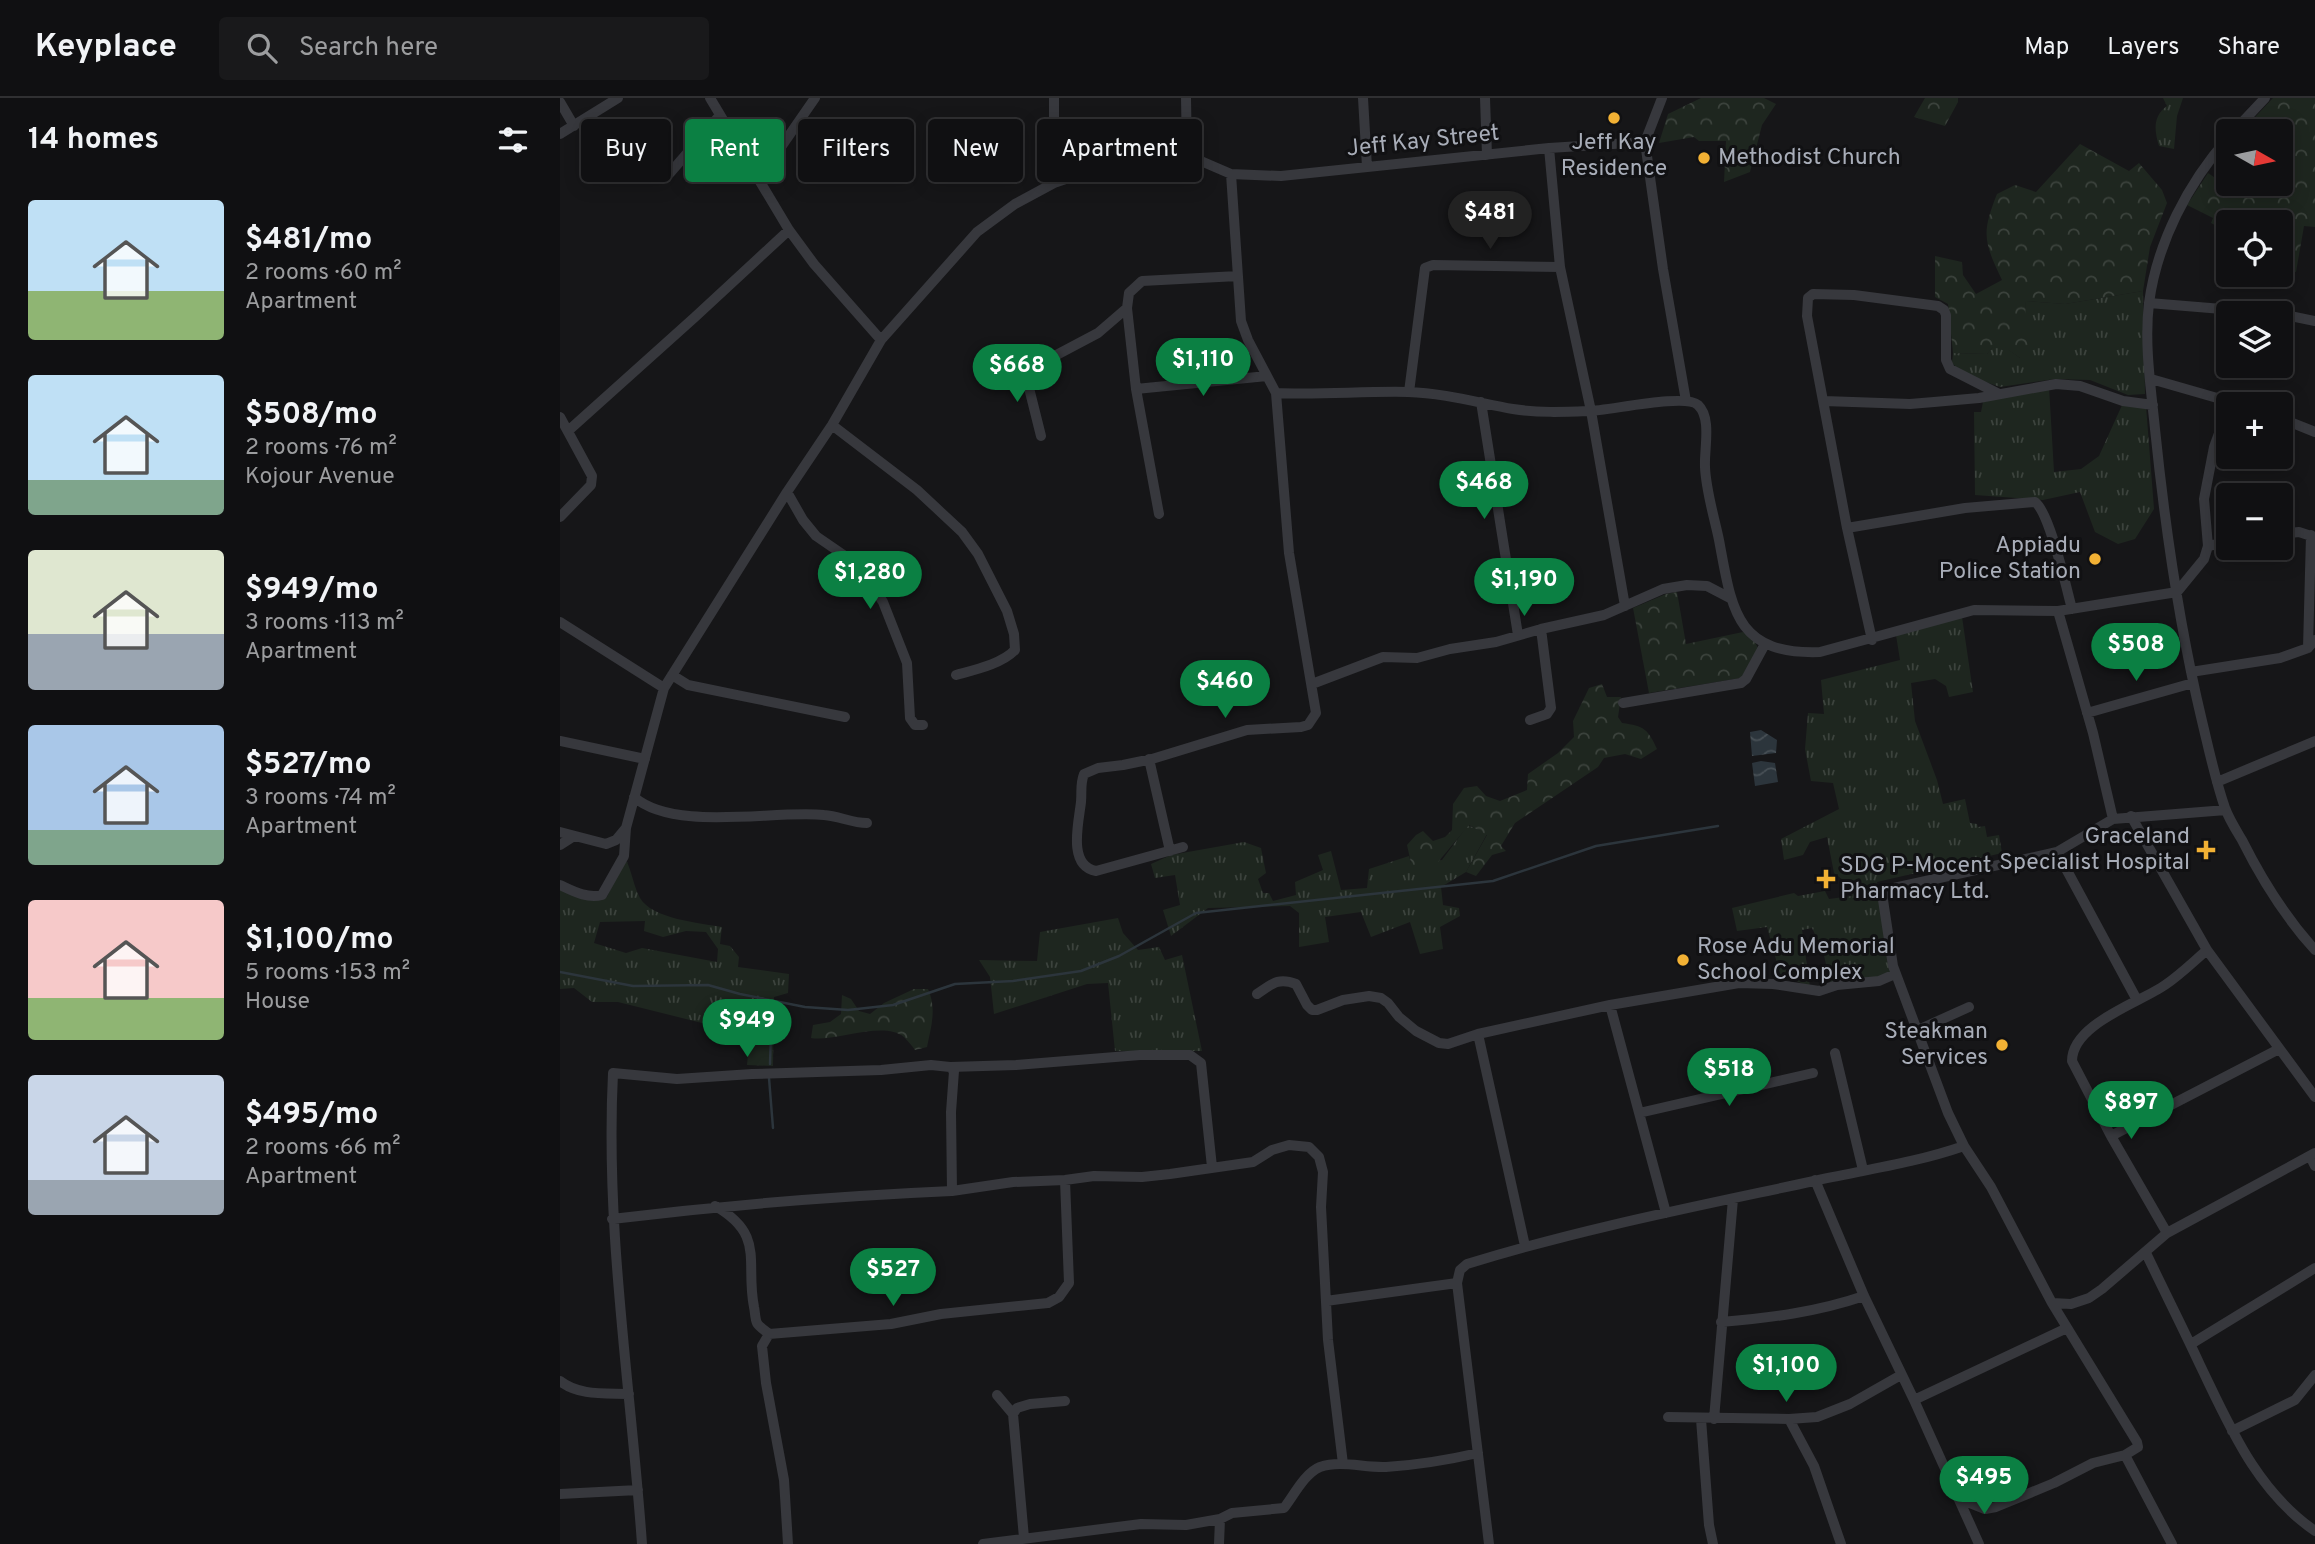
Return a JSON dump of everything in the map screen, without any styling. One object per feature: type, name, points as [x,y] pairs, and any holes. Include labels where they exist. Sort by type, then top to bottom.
[{"type":"street","points":[[560,134],[618,98]]},
{"type":"street","points":[[710,98],[722,119]]},
{"type":"street","points":[[784,143],[815,98]]},
{"type":"street","points":[[1054,98],[1054,183]]},
{"type":"street","points":[[1185,119],[1186,98]]},
{"type":"street","points":[[1363,98],[1367,167]]},
{"type":"street","points":[[1485,98],[1487,155]]},
{"type":"street","points":[[1662,98],[1645,142],[1686,401]]},
{"type":"street","points":[[2245,119],[2265,98]]},
{"type":"street","points":[[560,102],[574,126]]},
{"type":"street","points":[[671,172],[720,116]]},
{"type":"street","name":"Jeff Kay Street","points":[[1202,161],[1231,174],[1281,176],[1549,148],[1645,142]]},
{"type":"street","points":[[1549,148],[1560,267],[1591,411],[1625,606]]},
{"type":"street","points":[[2216,155],[2185,200],[2159,254],[2149,303],[2147,332],[2165,526],[2192,677],[2226,810],[2258,872],[2294,926],[2315,950]]},
{"type":"street","points":[[1183,847],[1096,871],[1084,866],[1076,835],[1081,801],[1080,783],[1084,774],[1098,768],[1149,759],[1247,730],[1301,727],[1308,725],[1316,713],[1289,553],[1276,393],[1241,321],[1231,174]]},
{"type":"street","points":[[760,182],[789,230],[814,264],[881,340]]},
{"type":"street","name":"Jeff Kay Street","points":[[560,885],[580,894],[595,897],[601,895],[624,856],[626,828],[664,688],[832,425],[881,340],[976,232],[1057,182]]},
{"type":"street","points":[[568,431],[789,230]]},
{"type":"street","points":[[1409,392],[1425,268],[1433,265],[1560,267]]},
{"type":"street","points":[[1159,514],[1136,389],[1127,308],[1129,293],[1142,281],[1238,276]]},
{"type":"street","points":[[1872,640],[1847,528],[1806,307],[1808,298],[1813,294],[1854,295],[1938,306],[1946,315],[1946,360],[1950,369],[1999,394]]},
{"type":"street","points":[[2149,303],[2216,308]]},
{"type":"street","points":[[1041,436],[1028,384],[1030,369],[1098,333],[1127,308]]},
{"type":"street","points":[[2293,317],[2315,321]]},
{"type":"street","points":[[1136,389],[1267,376]]},
{"type":"street","points":[[2151,379],[2216,400]]},
{"type":"street","points":[[1824,401],[1910,404],[1999,394],[2056,384],[2080,386],[2123,401],[2153,405]]},
{"type":"street","points":[[1276,393],[1409,392],[1550,412],[1591,411],[1669,401],[1693,402],[1700,407],[1705,417],[1705,471],[1730,598],[1739,620],[1753,636],[1765,644],[1801,653],[1821,652],[1872,640],[1974,610],[2058,611],[2177,592],[2204,559],[2207,546],[2204,499],[2216,442]]},
{"type":"street","points":[[1480,402],[1518,635]]},
{"type":"street","points":[[560,417],[592,475],[591,485],[560,517]]},
{"type":"street","points":[[2293,423],[2315,432]]},
{"type":"street","points":[[832,425],[917,490],[962,532],[996,586],[1012,626],[1015,650],[1012,654],[956,675]]},
{"type":"street","points":[[788,492],[803,520],[816,536],[857,567],[883,602],[907,663],[910,718],[915,725],[923,725]]},
{"type":"street","points":[[1847,528],[1965,508],[2035,502],[2042,508],[2049,528],[2072,609]]},
{"type":"street","points":[[2087,713],[2192,677],[2280,658],[2311,644],[2313,536],[2293,533]]},
{"type":"street","points":[[2207,546],[2216,544]]},
{"type":"street","points":[[1312,684],[1383,657],[1417,658],[1604,615],[1663,589],[1687,585],[1707,586],[1730,598]]},
{"type":"street","points":[[2058,611],[2113,819]]},
{"type":"street","points":[[560,622],[664,688]]},
{"type":"street","points":[[1530,720],[1547,714],[1551,708],[1541,629]]},
{"type":"street","points":[[1623,703],[1741,683],[1746,679],[1765,644]]},
{"type":"street","points":[[672,675],[688,685],[845,717]]},
{"type":"street","points":[[560,741],[645,759]]},
{"type":"street","points":[[2217,782],[2315,741]]},
{"type":"street","points":[[1149,759],[1170,851]]},
{"type":"street","points":[[634,797],[653,810],[677,815],[825,815],[854,823],[867,823]]},
{"type":"street","points":[[1960,1499],[1985,1509],[1996,1507],[2093,1463],[2125,1455],[2138,1447],[2052,1303],[1991,1187],[1964,1146],[1948,1113],[1895,974],[1883,901],[1886,893],[1894,888],[2057,852],[2113,819],[2226,810]]},
{"type":"street","points":[[2131,816],[2207,950],[2315,1097]]},
{"type":"street","points":[[560,832],[607,845],[616,840],[626,828]]},
{"type":"street","points":[[560,845],[574,836]]},
{"type":"street","points":[[2057,852],[2137,1000]]},
{"type":"street","points":[[2167,1233],[2110,1136],[2072,1061],[2072,1051],[2078,1041],[2102,1021],[2166,985],[2207,950]]},
{"type":"street","points":[[1257,994],[1280,980],[1286,980],[1296,984],[1312,1010],[1343,1000],[1369,996],[1381,998],[1416,1031],[1448,1044],[1478,1034],[1610,1005],[1739,983],[1773,984],[1819,991],[1832,986],[1879,981],[1895,974]]},
{"type":"street","points":[[1610,1005],[1666,1213]]},
{"type":"street","points":[[1918,1030],[1969,1007]]},
{"type":"street","points":[[1478,1034],[1525,1246]]},
{"type":"street","points":[[2110,1136],[2279,1049]]},
{"type":"street","points":[[1835,1053],[1863,1170]]},
{"type":"street","points":[[642,1544],[612,1219],[610,1117],[613,1073],[677,1079],[881,1070],[931,1065],[1016,1065],[1140,1055],[1190,1055],[1201,1063],[1212,1167]]},
{"type":"street","points":[[950,1067],[954,1071],[951,1112],[952,1191]]},
{"type":"street","points":[[1639,1113],[1813,1073]]},
{"type":"street","points":[[612,1219],[715,1206],[952,1191],[1013,1182],[1094,1176],[1142,1177],[1253,1162],[1272,1150],[1289,1145],[1309,1147],[1319,1157],[1323,1172],[1321,1208],[1328,1340],[1343,1464]]},
{"type":"street","points":[[1489,1544],[1457,1283],[1460,1270],[1466,1264],[1525,1246],[1815,1180],[1909,1163],[1964,1146]]},
{"type":"street","points":[[2052,1303],[2071,1304],[2089,1298],[2146,1254],[2167,1233],[2313,1159]]},
{"type":"street","points":[[715,1206],[731,1215],[743,1230],[752,1251],[752,1295],[757,1324],[769,1334],[891,1324],[941,1314],[1048,1303],[1059,1297],[1069,1283],[1065,1180]]},
{"type":"street","points":[[1815,1180],[1864,1296],[1979,1544]]},
{"type":"street","points":[[1714,1419],[1733,1199]]},
{"type":"street","points":[[2146,1254],[2232,1431],[2267,1487],[2295,1517],[2315,1531]]},
{"type":"street","points":[[2190,1344],[2315,1268]]},
{"type":"street","points":[[1326,1301],[1457,1283]]},
{"type":"street","points":[[1721,1322],[1784,1316],[1843,1304],[1864,1296]]},
{"type":"street","points":[[1914,1399],[2067,1328]]},
{"type":"street","points":[[769,1334],[762,1346],[784,1480],[788,1544]]},
{"type":"street","points":[[1668,1417],[1816,1417],[1850,1404],[1901,1375]]},
{"type":"street","points":[[2232,1431],[2295,1399],[2315,1375]]},
{"type":"street","points":[[560,1381],[586,1393],[629,1394]]},
{"type":"street","points":[[997,1395],[1013,1414],[1024,1538]]},
{"type":"street","points":[[1013,1414],[1017,1408],[1030,1404],[1065,1401]]},
{"type":"street","points":[[1701,1419],[1709,1525],[1713,1544]]},
{"type":"street","points":[[1789,1419],[1814,1466],[1841,1544]]},
{"type":"street","points":[[983,1544],[1141,1524],[1186,1525],[1220,1519],[1232,1513],[1284,1508],[1310,1474],[1321,1467],[1343,1464],[1385,1467],[1448,1460],[1478,1453]]},
{"type":"street","points":[[2125,1455],[2172,1544]]},
{"type":"street","points":[[560,1494],[638,1490]]},
{"type":"street","points":[[1219,1544],[1220,1519]]},
{"type":"green space","points":[[1701,98],[1764,98],[1776,104],[1762,125],[1750,172],[1724,182],[1726,141],[1699,141],[1694,137],[1659,143],[1668,114]]},
{"type":"green space","points":[[1925,98],[1958,98],[1945,126],[1914,117]]},
{"type":"green space","points":[[2163,98],[2183,98],[2177,116],[2174,149],[2159,146],[2157,140],[2157,119],[2167,106]]},
{"type":"green space","points":[[2273,98],[2315,98],[2315,227],[2304,226],[2296,272],[2293,271],[2293,210],[2216,210],[2216,226],[2211,223],[2213,218],[2187,205],[2208,173],[2216,178],[2216,196],[2293,196],[2293,119],[2253,119]]},
{"type":"green space","points":[[2080,144],[2129,171],[2139,163],[2162,190],[2167,203],[2150,247],[2143,291],[2065,304],[2026,301],[2024,332],[2031,354],[2020,358],[1997,342],[1987,354],[1953,353],[1948,304],[1935,297],[1935,256],[1962,262],[1963,275],[1976,294],[2002,280],[1991,256],[1987,238],[1988,219],[1997,194],[2015,185],[2036,192]]},
{"type":"green space","points":[[2143,291],[2145,394],[2128,395],[2090,380],[2055,379],[2000,387],[1963,374],[1952,363],[1953,353],[1987,354],[1997,341],[2020,358],[2026,301],[2065,304]]},
{"type":"green space","points":[[2049,387],[2054,472],[2081,469],[2099,456],[2123,403],[2146,406],[2154,509],[2135,539],[2118,544],[2095,532],[2080,492],[2043,500],[1975,495],[1974,412],[1981,412],[1983,402]]},
{"type":"green space","points":[[1677,592],[1686,644],[1743,632],[1754,640],[1758,648],[1741,678],[1649,693],[1633,608]]},
{"type":"green space","points":[[1962,617],[1973,692],[1949,697],[1946,686],[1935,679],[1911,683],[1915,721],[1943,804],[1965,799],[1970,823],[1977,824],[1978,827],[1985,826],[1987,837],[1999,835],[2002,853],[1877,882],[1892,972],[1880,978],[1830,982],[1823,951],[1812,928],[1802,930],[1810,987],[1780,974],[1767,927],[1737,931],[1732,908],[1794,893],[1798,896],[1825,891],[1829,899],[1852,896],[1847,880],[1834,873],[1827,837],[1810,842],[1803,855],[1784,860],[1781,839],[1839,809],[1833,783],[1811,781],[1805,749],[1808,713],[1824,714],[1821,680],[1900,660],[1896,635]]},
{"type":"green space","points":[[1602,684],[1607,697],[1621,697],[1618,717],[1622,723],[1644,730],[1657,749],[1641,759],[1625,754],[1604,758],[1598,767],[1515,823],[1501,846],[1506,851],[1492,855],[1476,876],[1466,872],[1487,835],[1469,825],[1433,868],[1417,868],[1411,863],[1407,845],[1416,835],[1423,831],[1433,841],[1445,837],[1452,830],[1453,804],[1464,788],[1477,786],[1486,796],[1500,801],[1527,790],[1528,774],[1558,753],[1574,737],[1573,721],[1589,688]]},
{"type":"green space","points":[[1468,825],[1487,834],[1466,872],[1441,887],[1443,905],[1459,908],[1460,916],[1440,927],[1443,949],[1420,954],[1410,922],[1371,937],[1361,912],[1325,917],[1329,942],[1299,947],[1299,913],[1290,906],[1208,908],[1171,936],[1163,910],[1180,905],[1175,875],[1155,878],[1151,864],[1171,855],[1244,842],[1261,848],[1266,873],[1258,879],[1263,893],[1269,893],[1273,901],[1296,895],[1295,882],[1323,870],[1318,855],[1331,851],[1341,890],[1367,888],[1369,869],[1409,856],[1411,863],[1442,860]]},
{"type":"green space","points":[[624,860],[640,898],[646,905],[677,919],[722,927],[720,944],[730,946],[739,957],[738,967],[789,974],[788,993],[774,997],[773,1066],[747,1065],[750,1035],[618,1002],[592,1002],[574,988],[560,989],[560,888],[597,899],[607,897]],"holes":[[[645,921],[644,931],[663,937],[686,931],[706,932],[718,949],[717,962],[642,948],[626,953],[594,943],[600,922]]]},
{"type":"green space","points":[[1118,918],[1123,933],[1138,950],[1159,947],[1165,960],[1182,955],[1202,1051],[1115,1051],[1108,983],[1087,984],[994,1014],[990,977],[979,960],[1037,961],[1040,932]]},
{"type":"green space","points":[[914,989],[928,989],[931,996],[932,1018],[927,1047],[915,1050],[904,1037],[895,1032],[884,1031],[811,1038],[813,1025],[830,1022],[841,1014],[842,995],[851,999],[859,1011],[870,1014],[884,1003]]},
{"type":"water","points":[[1761,730],[1777,740],[1776,753],[1752,756],[1750,732]]},
{"type":"water","points":[[1752,763],[1775,763],[1778,782],[1755,786]]},
{"type":"waterway","points":[[560,972],[633,986],[708,985],[805,1007],[848,1010],[893,1005],[955,984],[1013,981],[1081,971],[1119,956],[1196,913],[1493,881],[1596,846],[1718,826]]},
{"type":"waterway","points":[[770,1064],[772,1000]]},
{"type":"waterway","points":[[769,1078],[773,1128]]},
{"type":"place","name":"Jeff Kay Residence","points":[[1614,118]]},
{"type":"place","name":"Methodist Church","points":[[1704,158]]},
{"type":"place","name":"Appiadu Police Station","points":[[2095,559]]},
{"type":"place","name":"Graceland Specialist Hospital","points":[[2206,850]]},
{"type":"place","name":"SDG P-Mocent Pharmacy Ltd.","points":[[1826,879]]},
{"type":"place","name":"Rose Adu Memorial School Complex","points":[[1683,960]]},
{"type":"place","name":"Steakman Services","points":[[2002,1045]]}]
